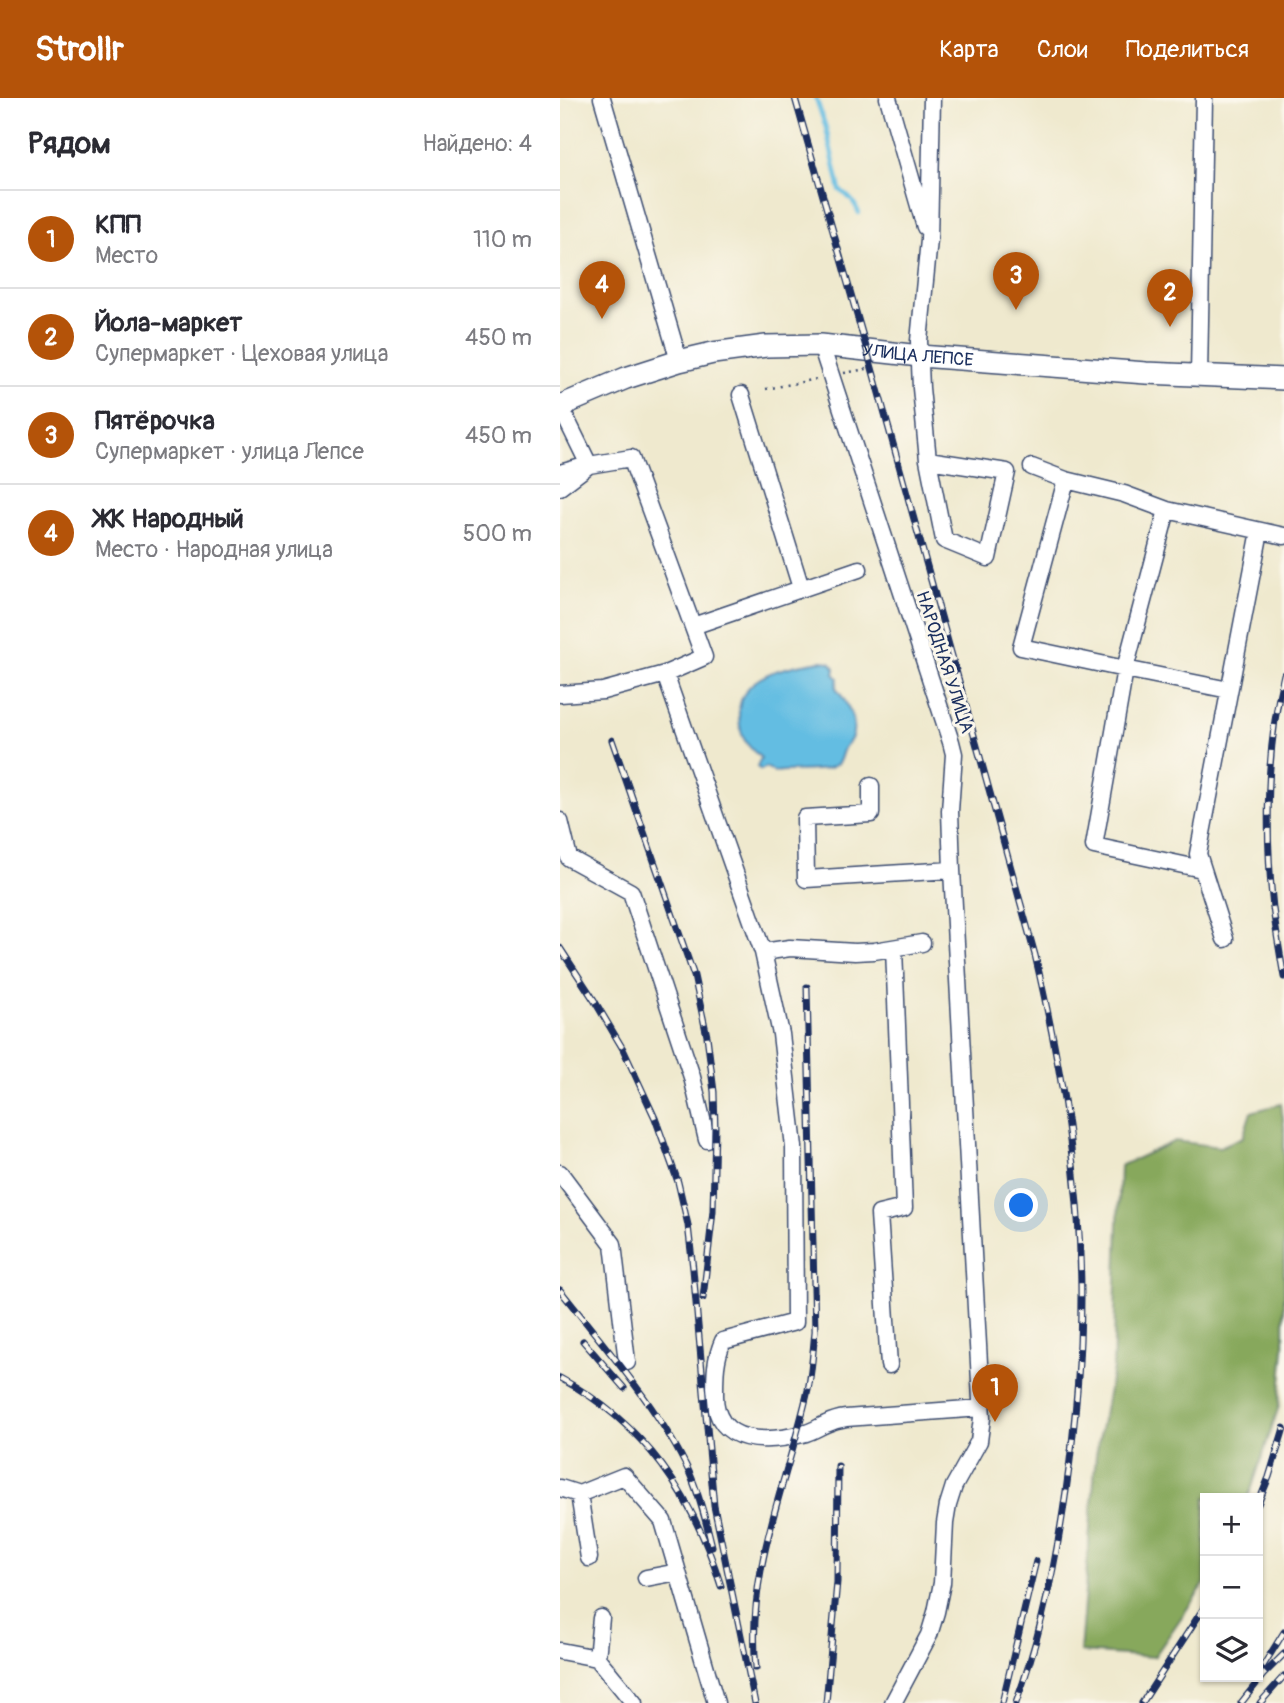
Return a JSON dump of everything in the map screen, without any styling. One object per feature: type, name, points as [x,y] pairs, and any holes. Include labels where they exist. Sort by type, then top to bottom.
[{"type":"main road","name":"УЛИЦА ЛЕПСЕ","points":[[560,406],[626,378],[679,361],[713,353],[766,346],[821,345],[920,356],[1199,376],[1284,379]]},
{"type":"street","points":[[602,98],[679,361]]},
{"type":"street","points":[[888,98],[929,240]]},
{"type":"street","points":[[928,460],[1007,472],[988,558],[944,540],[928,460],[920,388],[919,341],[929,240],[932,98]]},
{"type":"street","points":[[1199,376],[1204,98]]},
{"type":"street","name":"НАРОДНАЯ УЛИЦА","points":[[821,345],[954,754],[950,811],[952,870],[982,1418],[979,1441],[954,1486],[948,1505],[942,1583],[929,1635],[892,1703]]},
{"type":"street","points":[[741,396],[801,588]]},
{"type":"street","points":[[560,406],[589,465]]},
{"type":"street","points":[[560,473],[631,458],[704,657],[665,674],[603,691],[560,694]]},
{"type":"street","points":[[560,487],[589,465]]},
{"type":"street","points":[[1032,467],[1066,480],[1124,494],[1167,510],[1284,536]]},
{"type":"street","points":[[1066,480],[1021,647],[1229,690]]},
{"type":"street","points":[[1167,510],[1125,669],[1094,846],[1202,869]]},
{"type":"street","points":[[1225,939],[1198,854],[1260,531]]},
{"type":"street","points":[[693,626],[859,569]]},
{"type":"street","points":[[665,674],[763,952],[781,1034],[794,1147],[794,1322],[723,1341],[718,1351],[715,1370],[715,1401],[719,1418],[728,1429],[743,1437],[774,1439],[808,1433],[827,1423],[846,1418],[981,1408]]},
{"type":"street","points":[[871,786],[871,814],[805,818],[806,879],[952,870]]},
{"type":"street","points":[[560,821],[564,856],[631,892],[692,1077],[707,1140]]},
{"type":"street","points":[[763,952],[790,948],[855,953],[922,943]]},
{"type":"street","points":[[889,1366],[879,1214],[904,1208],[894,948]]},
{"type":"street","points":[[560,1173],[613,1244],[627,1362]]},
{"type":"street","points":[[560,1488],[579,1494],[624,1476],[663,1521],[716,1703]]},
{"type":"street","points":[[579,1494],[589,1558]]},
{"type":"street","points":[[646,1578],[678,1572]]},
{"type":"street","points":[[597,1658],[601,1618]]},
{"type":"street","points":[[560,1651],[597,1658],[634,1703]]},
{"type":"green space","points":[[1281,1104],[1284,1127],[1284,1346],[1279,1406],[1250,1493],[1200,1493],[1200,1590],[1154,1657],[1080,1652],[1096,1455],[1113,1369],[1120,1166],[1175,1141],[1220,1147],[1243,1137],[1251,1112]]},
{"type":"water","points":[[821,661],[830,662],[835,668],[834,674],[838,678],[836,688],[852,719],[853,732],[840,760],[829,768],[822,769],[774,772],[766,767],[761,770],[757,767],[761,758],[742,735],[739,716],[746,690],[767,675]]},
{"type":"waterway","points":[[816,98],[826,128],[840,190],[856,206],[859,213]]},
{"type":"railway","points":[[795,98],[1035,955],[1068,1124],[1080,1253],[1081,1320],[1075,1418],[1052,1572],[1033,1651],[1016,1703]]},
{"type":"railway","points":[[1284,674],[1270,760],[1268,820],[1273,908],[1284,977]]},
{"type":"railway","points":[[612,740],[694,976],[707,1036],[715,1127],[713,1211],[703,1298]]},
{"type":"railway","points":[[560,948],[623,1049],[655,1118],[678,1182],[688,1225],[693,1269],[714,1506],[755,1703]]},
{"type":"railway","points":[[756,1668],[757,1597],[763,1562],[808,1390],[815,1331],[807,987]]},
{"type":"railway","points":[[560,1290],[647,1402],[678,1450],[697,1491],[712,1546]]},
{"type":"railway","points":[[583,1341],[624,1388]]},
{"type":"railway","points":[[560,1378],[617,1417],[662,1465],[696,1522],[721,1586]]},
{"type":"railway","points":[[1262,1493],[1284,1428]]},
{"type":"railway","points":[[826,1703],[837,1582],[838,1466]]},
{"type":"railway","points":[[1002,1703],[1036,1561]]},
{"type":"railway","points":[[1142,1703],[1200,1614]]},
{"type":"railway","points":[[1263,1666],[1284,1632]]},
{"type":"railway","points":[[1241,1703],[1284,1654]]},
{"type":"railway","points":[[1260,1703],[1284,1676]]},
{"type":"place","name":"Пятёрочка","points":[[1016,310]]},
{"type":"place","name":"ЖК Народный","points":[[602,319]]},
{"type":"place","name":"Йола-маркет","points":[[1170,327]]},
{"type":"place","name":"КПП","points":[[995,1422]]}]
